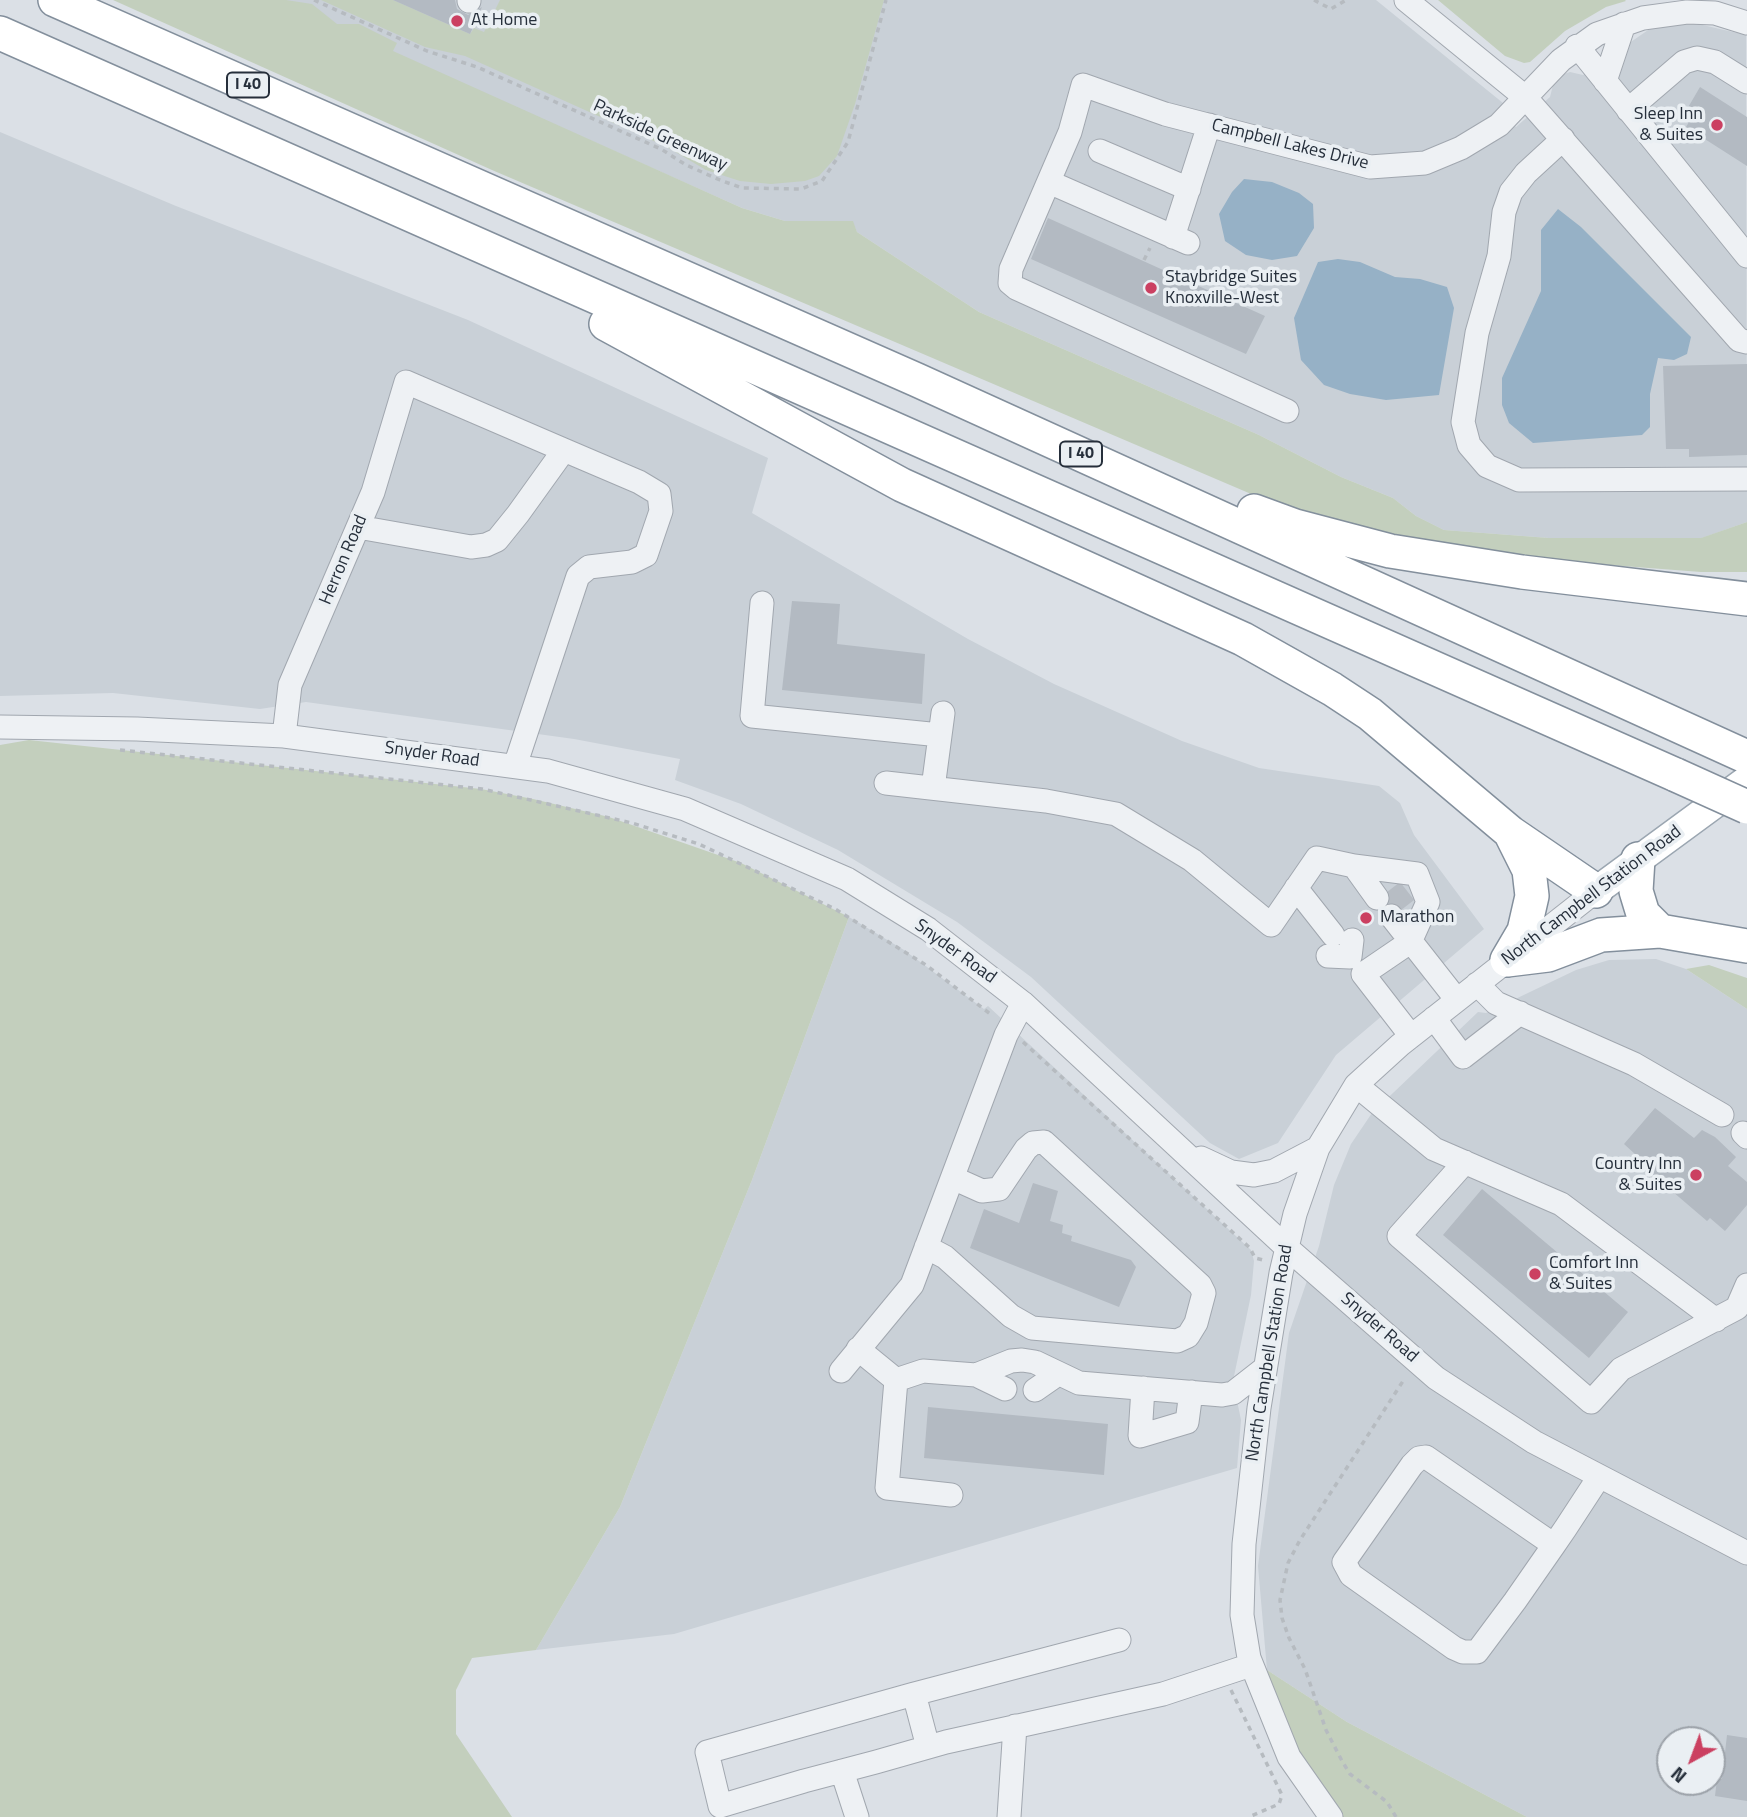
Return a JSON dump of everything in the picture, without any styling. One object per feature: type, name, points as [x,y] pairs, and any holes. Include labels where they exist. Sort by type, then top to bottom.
[{"type":"highway","name":"I 40","points":[[55,0],[1014,424],[1733,750]]},
{"type":"highway","points":[[0,33],[1747,807]]},
{"type":"highway","points":[[427,224],[878,473],[1243,639],[1321,683],[1370,714],[1511,833],[1597,891]]},
{"type":"highway","points":[[1014,424],[1295,526],[1390,551],[1522,572],[1747,599]]},
{"type":"highway","points":[[1507,960],[1524,931],[1532,896],[1529,870],[1511,833]]},
{"type":"highway","points":[[1638,859],[1636,891],[1643,914],[1660,931]]},
{"type":"highway","points":[[1507,960],[1548,955],[1601,935],[1660,931],[1747,946]]},
{"type":"main road","name":"North Campbell Station Road","points":[[1597,891],[1747,780]]},
{"type":"street","points":[[1406,0],[1525,97],[1739,340],[1747,342]]},
{"type":"street","name":"Campbell Lakes Drive","points":[[1049,182],[1070,132],[1083,85],[1209,125],[1370,167],[1425,163],[1461,148],[1499,125],[1577,46],[1597,34],[1643,18],[1687,12],[1715,13],[1747,23]]},
{"type":"street","points":[[1605,81],[1624,24]]},
{"type":"street","points":[[1577,46],[1747,256]]},
{"type":"street","points":[[1628,110],[1684,62],[1697,58],[1715,62],[1747,82]]},
{"type":"street","points":[[1209,125],[1189,189],[1181,240],[1049,182],[1011,269],[1010,283],[1287,411]]},
{"type":"street","points":[[1563,139],[1526,173],[1511,192],[1504,212],[1499,256],[1477,332],[1463,422],[1469,445],[1487,466],[1519,480],[1747,479]]},
{"type":"street","points":[[1100,150],[1189,189]]},
{"type":"street","name":"Herron Road","points":[[285,736],[290,685],[373,492],[406,382],[564,450]]},
{"type":"street","points":[[358,527],[471,547],[497,540],[564,450],[651,487],[659,494],[663,503],[646,555],[632,562],[589,567],[578,576],[515,766]]},
{"type":"street","points":[[762,603],[752,716],[942,724],[933,788]]},
{"type":"street","name":"Snyder Road","points":[[0,727],[285,736],[560,774],[685,809],[847,879],[928,929],[1023,1003],[1286,1247],[1436,1378],[1534,1442],[1747,1553]]},
{"type":"street","points":[[886,782],[1046,801],[1116,814],[1192,860],[1271,925],[1317,858],[1377,870],[1416,874],[1428,902],[1396,914],[1340,945]]},
{"type":"street","points":[[1354,866],[1396,914],[1457,1000]]},
{"type":"street","points":[[1377,870],[1396,914]]},
{"type":"street","points":[[1296,888],[1411,1036]]},
{"type":"street","name":"North Campbell Station Road","points":[[1331,1817],[1289,1757],[1251,1665],[1242,1615],[1244,1544],[1265,1368],[1286,1247],[1318,1148],[1356,1085],[1411,1036],[1597,891]]},
{"type":"street","points":[[1477,984],[1496,1003],[1633,1065],[1722,1115]]},
{"type":"street","points":[[841,1370],[912,1285],[1009,1029],[1023,1003]]},
{"type":"street","points":[[1434,1018],[1463,1057],[1520,1013]]},
{"type":"street","points":[[1356,1085],[1434,1149],[1561,1204],[1716,1320]]},
{"type":"street","points":[[926,1247],[945,1258],[1012,1316],[1032,1328],[1177,1341],[1188,1336],[1196,1324],[1204,1293],[1200,1285],[1044,1142],[1033,1143],[1026,1149],[999,1189],[982,1191],[953,1178]]},
{"type":"street","points":[[1179,1145],[1220,1168],[1254,1175],[1274,1171],[1318,1148]]},
{"type":"street","points":[[1465,1162],[1399,1236],[1591,1402],[1621,1369],[1737,1308],[1747,1285]]},
{"type":"street","points":[[858,1349],[896,1380]]},
{"type":"street","points":[[976,1375],[1011,1361],[1022,1360],[1035,1362],[1079,1383],[1233,1393],[1265,1368]]},
{"type":"street","points":[[896,1380],[923,1371],[976,1375],[1004,1389]]},
{"type":"street","points":[[1035,1391],[1058,1374]]},
{"type":"street","points":[[896,1380],[887,1488],[951,1495]]},
{"type":"street","points":[[1143,1388],[1140,1436],[1187,1422],[1195,1392]]},
{"type":"street","points":[[1554,1545],[1426,1457],[1419,1458],[1412,1465],[1345,1562],[1351,1575],[1444,1641],[1464,1653],[1472,1653],[1483,1645],[1554,1545],[1599,1477]]},
{"type":"street","points":[[1119,1640],[708,1752],[723,1811],[842,1771],[928,1747],[1151,1698],[1251,1665]]},
{"type":"street","points":[[914,1694],[928,1747]]},
{"type":"street","points":[[1009,1817],[1015,1726]]},
{"type":"street","points":[[842,1771],[857,1817]]},
{"type":"path","name":"Parkside Greenway","points":[[314,0],[427,51],[477,67],[661,149],[720,180],[742,188],[801,189],[822,181],[848,142],[886,0]]},
{"type":"path","points":[[1314,0],[1331,9],[1346,0]]},
{"type":"path","points":[[114,750],[482,789],[632,823],[699,844],[865,925],[926,965],[1009,1029],[1250,1248],[1255,1258],[1264,1260]]},
{"type":"path","points":[[1396,1817],[1387,1802],[1350,1774],[1342,1761],[1326,1730],[1305,1669],[1289,1638],[1282,1618],[1280,1600],[1288,1563],[1300,1540],[1405,1377]]},
{"type":"path","points":[[1226,1675],[1235,1704],[1282,1795],[1279,1804],[1250,1817]]},
{"type":"shaded area","points":[[275,0],[1376,0],[1503,103],[1499,111],[1516,127],[1550,97],[1553,85],[1561,75],[1570,72],[1583,75],[1654,26],[1694,23],[1746,35],[1747,522],[1702,538],[1549,538],[1444,530],[1416,516],[1393,498],[1341,477],[1259,435],[979,312],[857,232],[852,221],[785,221],[742,208]]},
{"type":"shaded area","points":[[0,132],[176,206],[468,320],[768,458],[752,513],[968,639],[1054,684],[1182,741],[1259,768],[1379,786],[1400,803],[1414,835],[1484,929],[1336,1055],[1278,1143],[1239,1159],[1210,1143],[1031,977],[957,922],[838,850],[741,804],[675,780],[680,759],[574,739],[306,702],[260,709],[113,693],[0,696]]},
{"type":"shaded area","points":[[849,917],[904,950],[984,1009],[988,1006],[1251,1250],[1254,1261],[1251,1295],[1233,1381],[1241,1420],[1237,1468],[674,1634],[536,1650],[620,1507],[752,1180]]},
{"type":"shaded area","points":[[1656,959],[1686,969],[1747,1009],[1747,1817],[1527,1817],[1347,1722],[1267,1670],[1258,1566],[1289,1333],[1319,1246],[1334,1185],[1351,1144],[1372,1113],[1478,1012],[1486,1013],[1576,970],[1609,960]]},
{"type":"green space","points":[[113,0],[286,0],[312,4],[337,24],[359,24],[397,43],[393,51],[742,208],[785,221],[853,221],[857,232],[979,312],[1259,435],[1341,477],[1393,498],[1416,516],[1444,530],[1549,538],[1701,538],[1747,522],[1747,572],[1701,572],[1584,563],[1422,545],[1305,517],[492,170]]},
{"type":"green space","points":[[321,0],[393,0],[470,34],[474,28],[484,32],[500,0],[884,0],[855,104],[837,156],[819,176],[805,181],[771,184],[740,181],[706,170],[667,147],[465,56],[425,47]]},
{"type":"green space","points":[[1438,0],[1626,1],[1606,7],[1565,31],[1530,62],[1524,63],[1505,56]]},
{"type":"green space","points":[[29,740],[481,789],[533,799],[609,817],[741,863],[849,917],[752,1180],[620,1507],[536,1650],[472,1658],[456,1690],[456,1734],[512,1817],[0,1817],[0,745]]},
{"type":"green space","points":[[1709,965],[1747,978],[1747,1009],[1686,969]]},
{"type":"green space","points":[[1267,1670],[1347,1722],[1527,1817],[1341,1817],[1300,1761]]},
{"type":"water","points":[[1244,179],[1272,182],[1299,193],[1313,204],[1314,228],[1297,256],[1272,260],[1246,255],[1225,241],[1219,214],[1232,192]]},
{"type":"water","points":[[1558,209],[1581,227],[1691,337],[1687,354],[1674,360],[1658,358],[1650,394],[1650,427],[1642,435],[1533,443],[1509,423],[1502,405],[1502,378],[1541,291],[1541,230]]},
{"type":"water","points":[[1338,259],[1360,262],[1395,277],[1420,279],[1447,287],[1454,308],[1439,395],[1386,400],[1350,394],[1324,385],[1301,360],[1294,318],[1318,262]]},
{"type":"building","name":"At Home","points":[[393,0],[455,0],[457,9],[468,15],[482,7],[470,34]]},
{"type":"building","name":"Sleep Inn & Suites","points":[[1700,87],[1747,117],[1747,166],[1686,127],[1689,122],[1683,116]]},
{"type":"building","name":"Staybridge Suites Knoxville-West","points":[[1048,218],[1265,316],[1246,354],[1031,259]]},
{"type":"building","points":[[1747,364],[1747,455],[1689,457],[1689,449],[1666,449],[1663,366]]},
{"type":"building","points":[[792,601],[840,604],[837,644],[925,654],[922,704],[782,690]]},
{"type":"building","name":"Country Inn & Suites","points":[[1655,1108],[1694,1138],[1702,1130],[1715,1137],[1736,1157],[1728,1166],[1747,1182],[1747,1205],[1725,1231],[1710,1218],[1707,1221],[1645,1168],[1647,1165],[1624,1144]]},
{"type":"building","points":[[1033,1183],[1058,1191],[1050,1221],[1063,1225],[1062,1233],[1072,1236],[1071,1241],[1131,1260],[1136,1267],[1119,1307],[970,1248],[984,1209],[1019,1223]]},
{"type":"building","name":"Comfort Inn & Suites","points":[[1482,1189],[1628,1312],[1589,1358],[1443,1235]]},
{"type":"building","points":[[928,1407],[1108,1424],[1104,1475],[924,1458]]},
{"type":"building","points":[[1727,1735],[1747,1738],[1747,1801],[1715,1796],[1726,1796]]},
{"type":"tunnel","points":[[1391,889],[1405,907]]},
{"type":"place","name":"At Home","points":[[457,21]]},
{"type":"place","name":"Sleep Inn & Suites","points":[[1717,125]]},
{"type":"place","name":"Staybridge Suites Knoxville-West","points":[[1151,288]]},
{"type":"place","name":"Marathon","points":[[1366,918]]},
{"type":"place","name":"Country Inn & Suites","points":[[1696,1175]]},
{"type":"place","name":"Comfort Inn & Suites","points":[[1535,1274]]}]
